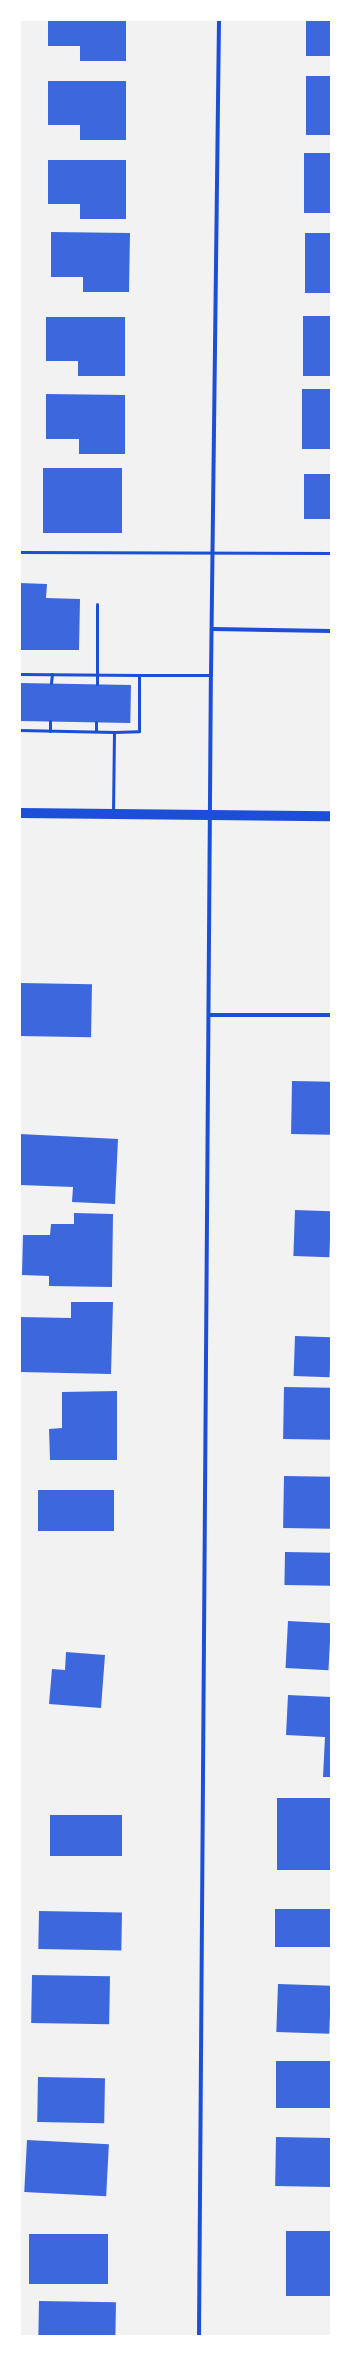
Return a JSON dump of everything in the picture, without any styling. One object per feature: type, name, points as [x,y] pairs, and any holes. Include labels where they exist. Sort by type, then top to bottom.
[{"type":"main road","points":[[20,813],[331,816]]},
{"type":"street","points":[[199,2336],[212,676],[219,20]]},
{"type":"street","points":[[213,629],[331,631]]},
{"type":"street","points":[[210,1015],[331,1015]]},
{"type":"lane","points":[[20,552],[331,553]]},
{"type":"lane","points":[[97,604],[97,684]]},
{"type":"lane","points":[[20,674],[212,676]]},
{"type":"lane","points":[[51,683],[52,674]]},
{"type":"lane","points":[[20,730],[114,732],[139,731],[139,675]]},
{"type":"lane","points":[[50,721],[50,731]]},
{"type":"lane","points":[[96,722],[96,731]]},
{"type":"lane","points":[[113,814],[114,732]]},
{"type":"building","points":[[48,20],[126,20],[126,61],[80,61],[80,46],[48,46]]},
{"type":"building","points":[[306,20],[331,20],[331,56],[306,56]]},
{"type":"building","points":[[306,76],[331,76],[331,135],[306,135]]},
{"type":"building","points":[[48,81],[126,81],[126,140],[80,140],[80,125],[48,125]]},
{"type":"building","points":[[304,153],[331,153],[331,213],[304,213]]},
{"type":"building","points":[[48,160],[126,160],[126,219],[80,219],[80,204],[48,204]]},
{"type":"building","points":[[51,232],[130,233],[129,292],[83,292],[83,277],[51,277]]},
{"type":"building","points":[[305,233],[331,233],[331,293],[305,293]]},
{"type":"building","points":[[303,316],[331,316],[331,376],[303,376]]},
{"type":"building","points":[[46,317],[125,317],[125,376],[78,376],[78,361],[46,361]]},
{"type":"building","points":[[302,389],[331,389],[331,449],[302,449]]},
{"type":"building","points":[[46,394],[125,395],[125,454],[79,454],[79,439],[46,439]]},
{"type":"building","points":[[43,468],[122,468],[122,533],[43,533]]},
{"type":"building","points":[[304,474],[331,474],[331,519],[304,519]]},
{"type":"building","points":[[20,583],[47,584],[46,598],[80,599],[79,650],[20,650]]},
{"type":"building","points":[[20,683],[131,685],[130,723],[20,721]]},
{"type":"building","points":[[20,983],[92,984],[91,1037],[20,1036]]},
{"type":"building","points":[[292,1081],[331,1082],[330,1135],[291,1134]]},
{"type":"building","points":[[20,1134],[118,1139],[115,1204],[72,1202],[73,1187],[20,1185]]},
{"type":"building","points":[[295,1210],[331,1211],[329,1257],[293,1256]]},
{"type":"building","points":[[74,1213],[113,1214],[112,1287],[49,1286],[49,1276],[22,1275],[23,1235],[50,1235],[51,1224],[74,1224]]},
{"type":"building","points":[[71,1302],[113,1302],[111,1374],[20,1372],[20,1317],[71,1318]]},
{"type":"building","points":[[295,1336],[331,1337],[330,1377],[294,1376]]},
{"type":"building","points":[[284,1387],[331,1388],[330,1440],[283,1439]]},
{"type":"building","points":[[117,1391],[117,1460],[50,1460],[49,1429],[62,1428],[62,1392]]},
{"type":"building","points":[[284,1476],[331,1477],[330,1529],[283,1528]]},
{"type":"building","points":[[38,1490],[114,1490],[114,1531],[38,1531]]},
{"type":"building","points":[[285,1552],[331,1553],[330,1586],[284,1585]]},
{"type":"building","points":[[288,1621],[331,1623],[328,1670],[286,1668]]},
{"type":"building","points":[[66,1652],[105,1655],[101,1708],[49,1704],[52,1669],[65,1670]]},
{"type":"building","points":[[288,1695],[331,1697],[331,1777],[323,1777],[325,1737],[286,1735]]},
{"type":"building","points":[[277,1798],[331,1798],[331,1870],[277,1870]]},
{"type":"building","points":[[50,1815],[122,1815],[122,1856],[50,1856]]},
{"type":"building","points":[[275,1909],[331,1909],[331,1947],[275,1947]]},
{"type":"building","points":[[39,1911],[122,1912],[121,1950],[38,1949]]},
{"type":"building","points":[[32,1975],[110,1976],[109,2024],[31,2023]]},
{"type":"building","points":[[278,1984],[331,1986],[329,2034],[276,2032]]},
{"type":"building","points":[[276,2061],[331,2061],[331,2108],[276,2108]]},
{"type":"building","points":[[38,2077],[105,2078],[104,2123],[37,2122]]},
{"type":"building","points":[[276,2137],[331,2138],[330,2187],[275,2186]]},
{"type":"building","points":[[27,2140],[109,2144],[106,2196],[24,2192]]},
{"type":"building","points":[[286,2231],[331,2231],[331,2296],[286,2296]]},
{"type":"building","points":[[29,2234],[108,2234],[108,2284],[29,2284]]},
{"type":"building","points":[[39,2301],[116,2302],[115,2336],[38,2336]]}]
